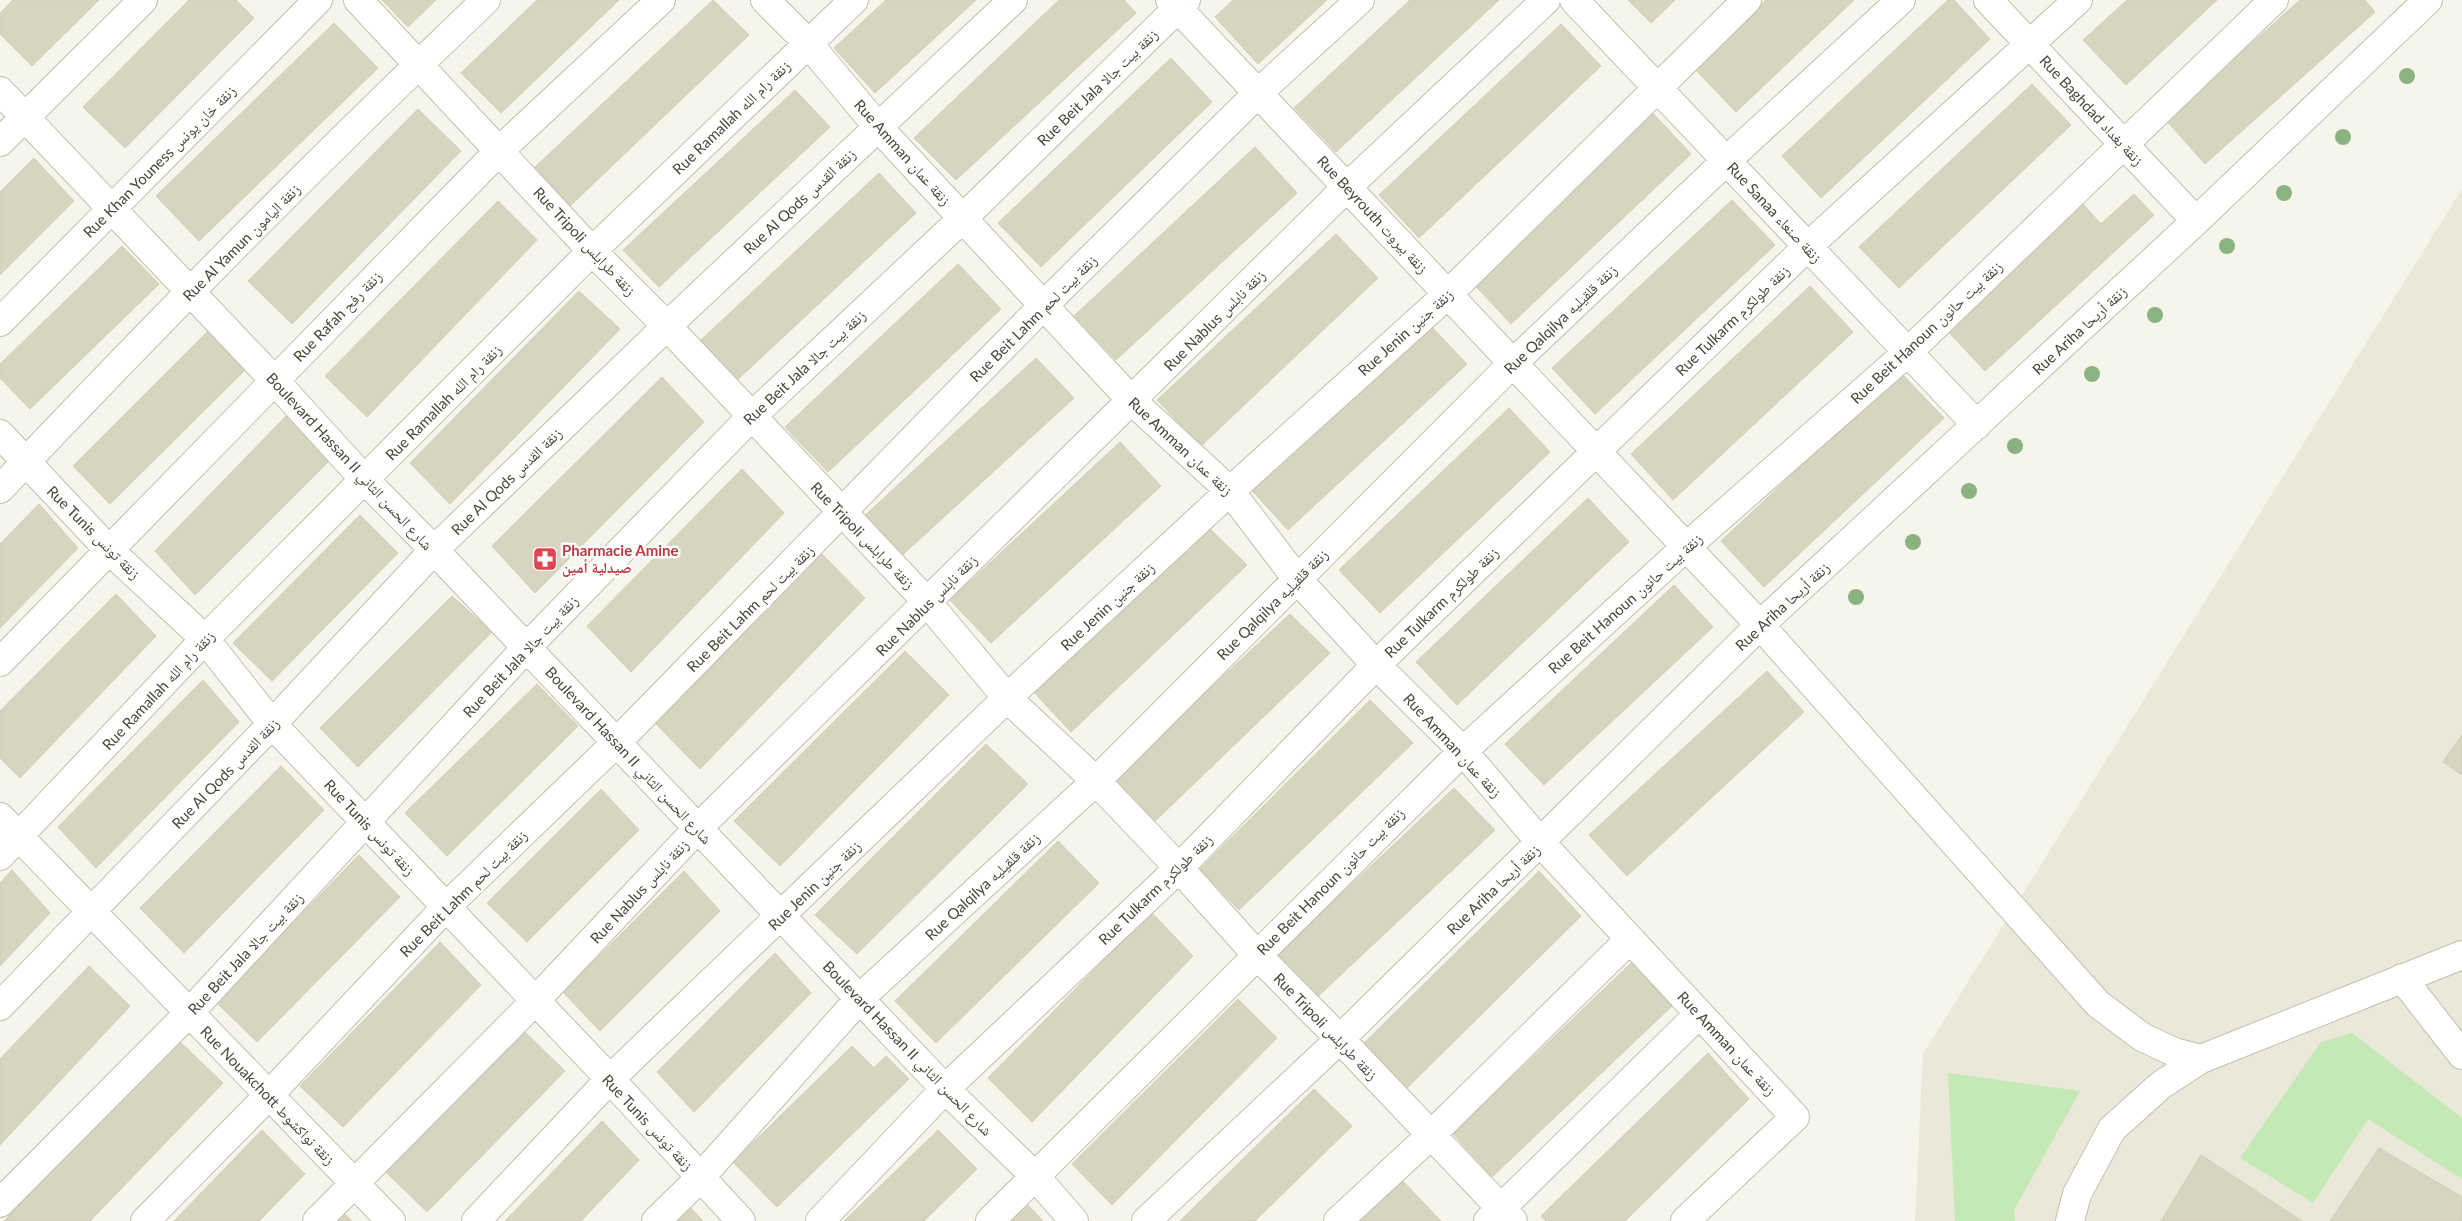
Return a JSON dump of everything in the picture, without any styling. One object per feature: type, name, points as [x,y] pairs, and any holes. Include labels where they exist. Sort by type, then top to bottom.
[{"type":"street","points":[[0,142],[143,0]]},
{"type":"street","name":"Rue Khan Youness زنقة خان يونس","points":[[0,322],[318,0]]},
{"type":"street","name":"Rue Tripoli زنقة طرابلس","points":[[358,0],[500,150],[592,251],[667,326],[928,603],[1007,698],[1096,781],[1256,954],[1431,1135],[1501,1217]]},
{"type":"street","name":"Rue Al Yamun زنقة اليامون","points":[[0,489],[190,292],[486,0]]},
{"type":"street","name":"Rue Rafah زنقة رفح","points":[[0,662],[108,549],[500,150],[661,0]]},
{"type":"street","name":"Rue Amman زنقة عمان","points":[[765,0],[808,43],[878,126],[1132,401],[1230,491],[1297,579],[1376,665],[1462,751],[1541,843],[1795,1117],[1685,1221]]},
{"type":"street","name":"Rue Ramallah زنقة رام الله","points":[[0,856],[205,639],[592,251],[854,0]]},
{"type":"street","name":"Rue Al Qods زنقة القدس","points":[[0,1006],[272,724],[434,550],[667,326],[1013,0]]},
{"type":"street","name":"Rue Beit Lahm زنقة بيت لحم","points":[[145,1221],[269,1095],[446,907],[617,742],[843,513],[1043,306],[1258,93],[1360,0]]},
{"type":"street","name":"Rue Nablus زنقة نابلس","points":[[317,1221],[534,1002],[698,828],[928,603],[1347,187],[1546,0]]},
{"type":"street","name":"Rue Sanaa زنقة صنعاء","points":[[1574,0],[1977,425]]},
{"type":"street","name":"Rue Jenin زنقة جنين","points":[[476,1221],[610,1079],[1007,698],[1230,491],[1448,294],[1747,0]]},
{"type":"street","name":"Rue Qalqilya زنقة قلقيليه","points":[[656,1221],[700,1178],[860,998],[1096,781],[1514,363],[1726,160],[1902,0]]},
{"type":"street","name":"Rue Baghdad زنقة بغداد","points":[[1988,0],[2196,221]]},
{"type":"street","name":"Rue Tulkarm زنقة طولكرم","points":[[820,1221],[946,1089],[1178,868],[1376,665],[1596,451],[1808,246],[2078,0]]},
{"type":"street","name":"Rue Beit Hanoun زنقة بيت حانون","points":[[990,1221],[1256,954],[1462,751],[1686,548],[1908,352],[2274,0]]},
{"type":"street","name":"Rue Beyrouth زنقة بيروت","points":[[1178,3],[1258,93],[1760,625],[2098,1004],[2142,1037],[2174,1052],[2201,1059]]},
{"type":"street","name":"Rue Beit Jala زنقة بيت جالا","points":[[0,1203],[189,1013],[366,823],[526,647],[751,417],[963,218],[1178,3]]},
{"type":"street","name":"Rue Ariha زنقة أريحا","points":[[1146,1221],[1340,1039],[1541,843],[1760,625],[2196,221],[2416,4]]},
{"type":"street","name":"Boulevard Hassan II شارع الحسن الثاني","points":[[0,91],[274,380],[365,480],[434,550],[946,1089],[1035,1176],[1074,1221]]},
{"type":"street","name":"Rue Tunis زنقة تونس","points":[[0,434],[108,549],[205,639],[272,724],[534,1002],[610,1079],[741,1221]]},
{"type":"street","name":"Rue Nouakchott زنقة نواكشوط","points":[[0,818],[391,1221]]},
{"type":"street","points":[[1338,1221],[1431,1135],[1630,939]]},
{"type":"street","points":[[2070,1221],[2077,1194],[2112,1129],[2161,1085],[2201,1059],[2462,955]]},
{"type":"street","points":[[2402,978],[2462,1055]]},
{"type":"street","points":[[1501,1217],[1699,1014]]},
{"type":"shaded area","points":[[2462,189],[2462,1221],[1915,1221],[1923,1054]]},
{"type":"green space","points":[[2352,1033],[2462,1118],[2462,1179],[2368,1119],[2313,1203],[2240,1158],[2321,1042]]},
{"type":"green space","points":[[1948,1073],[2080,1091],[2014,1210],[2015,1221],[1955,1221]]},
{"type":"building","points":[[13,0],[99,0],[32,66],[0,34],[0,13]]},
{"type":"building","points":[[189,0],[236,0],[254,18],[125,148],[83,107]]},
{"type":"building","points":[[382,0],[436,0],[408,27]]},
{"type":"building","points":[[537,0],[619,0],[501,113],[461,73]]},
{"type":"building","points":[[713,0],[749,35],[570,206],[535,167]]},
{"type":"building","points":[[886,0],[976,0],[875,93],[834,48]]},
{"type":"building","points":[[1059,0],[1124,0],[1136,13],[956,180],[914,138]]},
{"type":"building","points":[[1233,0],[1327,0],[1258,64],[1215,17]]},
{"type":"building","points":[[1410,0],[1499,0],[1336,152],[1294,108]]},
{"type":"building","points":[[1628,0],[1675,0],[1651,23]]},
{"type":"building","points":[[1766,0],[1854,0],[1736,112],[1694,68]]},
{"type":"building","points":[[1948,0],[1954,0],[1990,39],[1821,198],[1782,156]]},
{"type":"building","points":[[2127,0],[2217,0],[2126,85],[2083,40]]},
{"type":"building","points":[[2300,0],[2365,0],[2375,12],[2205,164],[2166,120]]},
{"type":"building","points":[[334,23],[378,68],[199,241],[156,196]]},
{"type":"building","points":[[1561,24],[1601,66],[1419,238],[1379,195]]},
{"type":"building","points":[[1171,58],[1212,102],[1041,267],[998,223]]},
{"type":"building","points":[[2032,84],[2071,125],[1899,288],[1859,247]]},
{"type":"building","points":[[795,90],[830,127],[659,287],[623,250]]},
{"type":"building","points":[[418,109],[461,151],[292,324],[248,281]]},
{"type":"building","points":[[1650,110],[1691,154],[1511,324],[1470,280]]},
{"type":"building","points":[[1255,147],[1297,193],[1116,360],[1074,316]]},
{"type":"building","points":[[34,158],[74,201],[0,275],[0,192]]},
{"type":"building","points":[[879,173],[916,213],[735,382],[699,342]]},
{"type":"building","points":[[2134,194],[2154,215],[1985,371],[1945,328],[2081,202],[2101,224]]},
{"type":"building","points":[[1732,200],[1775,245],[1595,414],[1552,368]]},
{"type":"building","points":[[498,201],[537,240],[367,417],[325,376]]},
{"type":"building","points":[[1336,234],[1378,278],[1201,446],[1157,400]]},
{"type":"building","points":[[122,246],[159,284],[30,409],[0,378],[0,364]]},
{"type":"building","points":[[958,264],[1001,309],[828,472],[785,427]]},
{"type":"building","points":[[1810,286],[1853,332],[1673,500],[1631,454]]},
{"type":"building","points":[[579,291],[620,329],[450,504],[410,463]]},
{"type":"building","points":[[1425,320],[1467,364],[1288,530],[1247,485]]},
{"type":"building","points":[[208,331],[246,369],[110,504],[73,466]]},
{"type":"building","points":[[1036,358],[1074,398],[898,559],[861,519]]},
{"type":"building","points":[[1901,373],[1944,418],[1764,587],[1721,541]]},
{"type":"building","points":[[662,377],[704,422],[535,593],[492,546]]},
{"type":"building","points":[[1509,408],[1550,452],[1380,613],[1339,570]]},
{"type":"building","points":[[288,414],[332,458],[195,595],[155,551]]},
{"type":"building","points":[[1120,442],[1161,486],[991,643],[950,600]]},
{"type":"building","points":[[742,469],[784,513],[631,672],[587,626]]},
{"type":"building","points":[[1588,498],[1629,542],[1457,705],[1416,662]]},
{"type":"building","points":[[39,504],[78,548],[0,628],[0,544]]},
{"type":"building","points":[[360,515],[398,553],[272,681],[233,643]]},
{"type":"building","points":[[1206,525],[1247,565],[1071,732],[1032,690]]},
{"type":"building","points":[[822,554],[865,598],[700,769],[656,724]]},
{"type":"building","points":[[1674,585],[1713,627],[1544,785],[1505,744]]},
{"type":"building","points":[[116,594],[156,636],[20,778],[0,758],[0,711]]},
{"type":"building","points":[[452,596],[492,632],[358,767],[320,728]]},
{"type":"building","points":[[1290,614],[1330,653],[1149,827],[1108,783]]},
{"type":"building","points":[[905,651],[949,695],[780,866],[734,821]]},
{"type":"building","points":[[1767,671],[1804,712],[1627,876],[1589,835]]},
{"type":"building","points":[[203,680],[239,722],[96,868],[58,827]]},
{"type":"building","points":[[537,684],[578,726],[447,856],[405,813]]},
{"type":"building","points":[[1370,700],[1413,743],[1239,910],[1200,869]]},
{"type":"building","points":[[2462,735],[2462,775],[2443,762]]},
{"type":"building","points":[[986,744],[1028,784],[857,954],[815,915]]},
{"type":"building","points":[[281,766],[324,810],[184,953],[140,908]]},
{"type":"building","points":[[1454,788],[1495,830],[1313,1001],[1274,957]]},
{"type":"building","points":[[601,789],[639,830],[527,942],[487,903]]},
{"type":"building","points":[[1058,841],[1099,883],[936,1043],[895,1001]]},
{"type":"building","points":[[359,855],[400,897],[257,1042],[216,1002]]},
{"type":"building","points":[[12,870],[50,913],[0,966],[0,883]]},
{"type":"building","points":[[684,871],[720,911],[600,1031],[563,992]]},
{"type":"building","points":[[1539,871],[1581,916],[1406,1089],[1364,1043]]},
{"type":"building","points":[[1151,912],[1193,956],[1032,1122],[988,1078]]},
{"type":"building","points":[[440,942],[481,985],[343,1127],[300,1086]]},
{"type":"building","points":[[775,953],[811,993],[694,1112],[657,1072]]},
{"type":"building","points":[[1631,963],[1672,1006],[1492,1177],[1453,1134]]},
{"type":"building","points":[[89,966],[130,1006],[0,1145],[0,1059]]},
{"type":"building","points":[[1238,999],[1277,1038],[1112,1205],[1072,1164]]},
{"type":"building","points":[[524,1031],[565,1071],[427,1212],[385,1171]]},
{"type":"building","points":[[177,1039],[223,1083],[90,1221],[4,1221]]},
{"type":"building","points":[[852,1046],[874,1068],[886,1056],[909,1079],[777,1207],[733,1162]]},
{"type":"building","points":[[1708,1053],[1749,1099],[1625,1221],[1546,1221],[1541,1216]]},
{"type":"building","points":[[1314,1089],[1352,1126],[1255,1221],[1180,1221]]},
{"type":"building","points":[[602,1121],[639,1160],[581,1221],[505,1221]]},
{"type":"building","points":[[262,1130],[305,1174],[259,1221],[174,1221]]},
{"type":"building","points":[[938,1130],[977,1169],[924,1221],[844,1221]]},
{"type":"building","points":[[2379,1148],[2462,1197],[2462,1221],[2330,1221]]},
{"type":"building","points":[[2201,1155],[2302,1221],[2161,1221]]},
{"type":"building","points":[[1399,1177],[1441,1221],[1354,1221]]},
{"type":"building","points":[[687,1204],[703,1221],[669,1221]]},
{"type":"building","points":[[1027,1204],[1043,1221],[1009,1221]]},
{"type":"building","points":[[341,1211],[352,1221],[331,1221]]},
{"type":"place","name":"Pharmacie Amine صيدلية أمين","points":[[545,559]]}]
